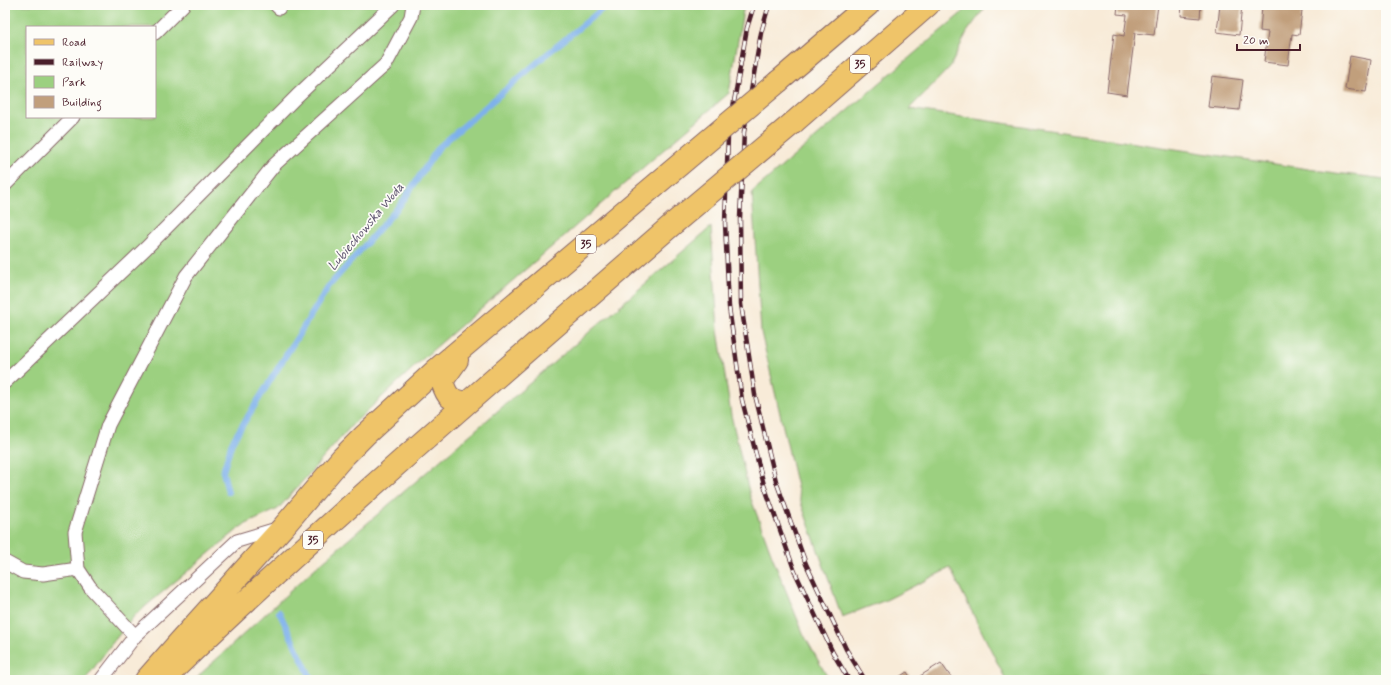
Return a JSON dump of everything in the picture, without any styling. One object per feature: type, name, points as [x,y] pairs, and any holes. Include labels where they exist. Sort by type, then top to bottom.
[{"type":"main road","name":"35","points":[[146,680],[284,526],[342,458],[405,397],[868,5]]},
{"type":"main road","name":"35","points":[[163,680],[299,552],[467,403],[928,5]]},
{"type":"main road","points":[[467,403],[452,400],[446,393],[442,381],[475,337]]},
{"type":"lane","points":[[156,32],[183,5]]},
{"type":"lane","points":[[5,382],[146,248],[297,96],[393,5]]},
{"type":"lane","points":[[135,636],[90,587],[78,569],[75,532],[108,425],[186,276],[274,165],[386,64],[411,17],[413,5]]},
{"type":"lane","points":[[5,185],[72,118]]},
{"type":"lane","points":[[101,680],[135,636],[236,541],[284,526]]},
{"type":"lane","points":[[5,562],[23,572],[43,574],[78,569]]},
{"type":"green space","points":[[5,5],[744,5],[729,93],[427,355],[353,424],[278,509],[242,526],[135,615],[85,680],[5,680]]},
{"type":"green space","points":[[971,5],[987,5],[967,32],[950,67],[909,109],[1335,173],[1386,179],[1386,680],[1006,680],[950,568],[886,600],[842,617],[800,500],[761,332],[752,192]]},
{"type":"green space","points":[[711,227],[718,330],[731,415],[750,496],[775,564],[804,635],[829,680],[194,680],[313,570]]},
{"type":"building","points":[[1118,5],[1158,5],[1154,35],[1135,33],[1127,95],[1107,92],[1114,34],[1124,36],[1127,15],[1117,14]]},
{"type":"building","points":[[1182,5],[1201,5],[1200,18],[1181,16]]},
{"type":"building","points":[[1220,5],[1242,5],[1239,35],[1217,32]]},
{"type":"building","points":[[1262,6],[1302,10],[1299,35],[1292,34],[1288,65],[1264,62],[1268,32],[1260,31]]},
{"type":"building","points":[[1350,56],[1371,60],[1366,92],[1345,89]]},
{"type":"building","points":[[1212,76],[1243,80],[1239,110],[1208,107]]},
{"type":"building","points":[[941,663],[953,680],[923,680],[920,676]]},
{"type":"building","points":[[907,672],[912,680],[894,680]]},
{"type":"waterway","name":"Lubiechowska Woda","points":[[228,492],[223,472],[232,442],[329,286],[401,204],[439,147],[547,54],[607,5]]},
{"type":"waterway","name":"Lubiechowska Woda","points":[[279,612],[312,680]]},
{"type":"railway","points":[[754,5],[747,28],[728,136],[725,223],[729,307],[742,400],[764,485],[795,572],[833,653],[849,680]]},
{"type":"railway","points":[[769,5],[761,33],[744,132],[740,218],[741,304],[755,395],[776,481],[806,564],[846,649],[865,680]]}]
